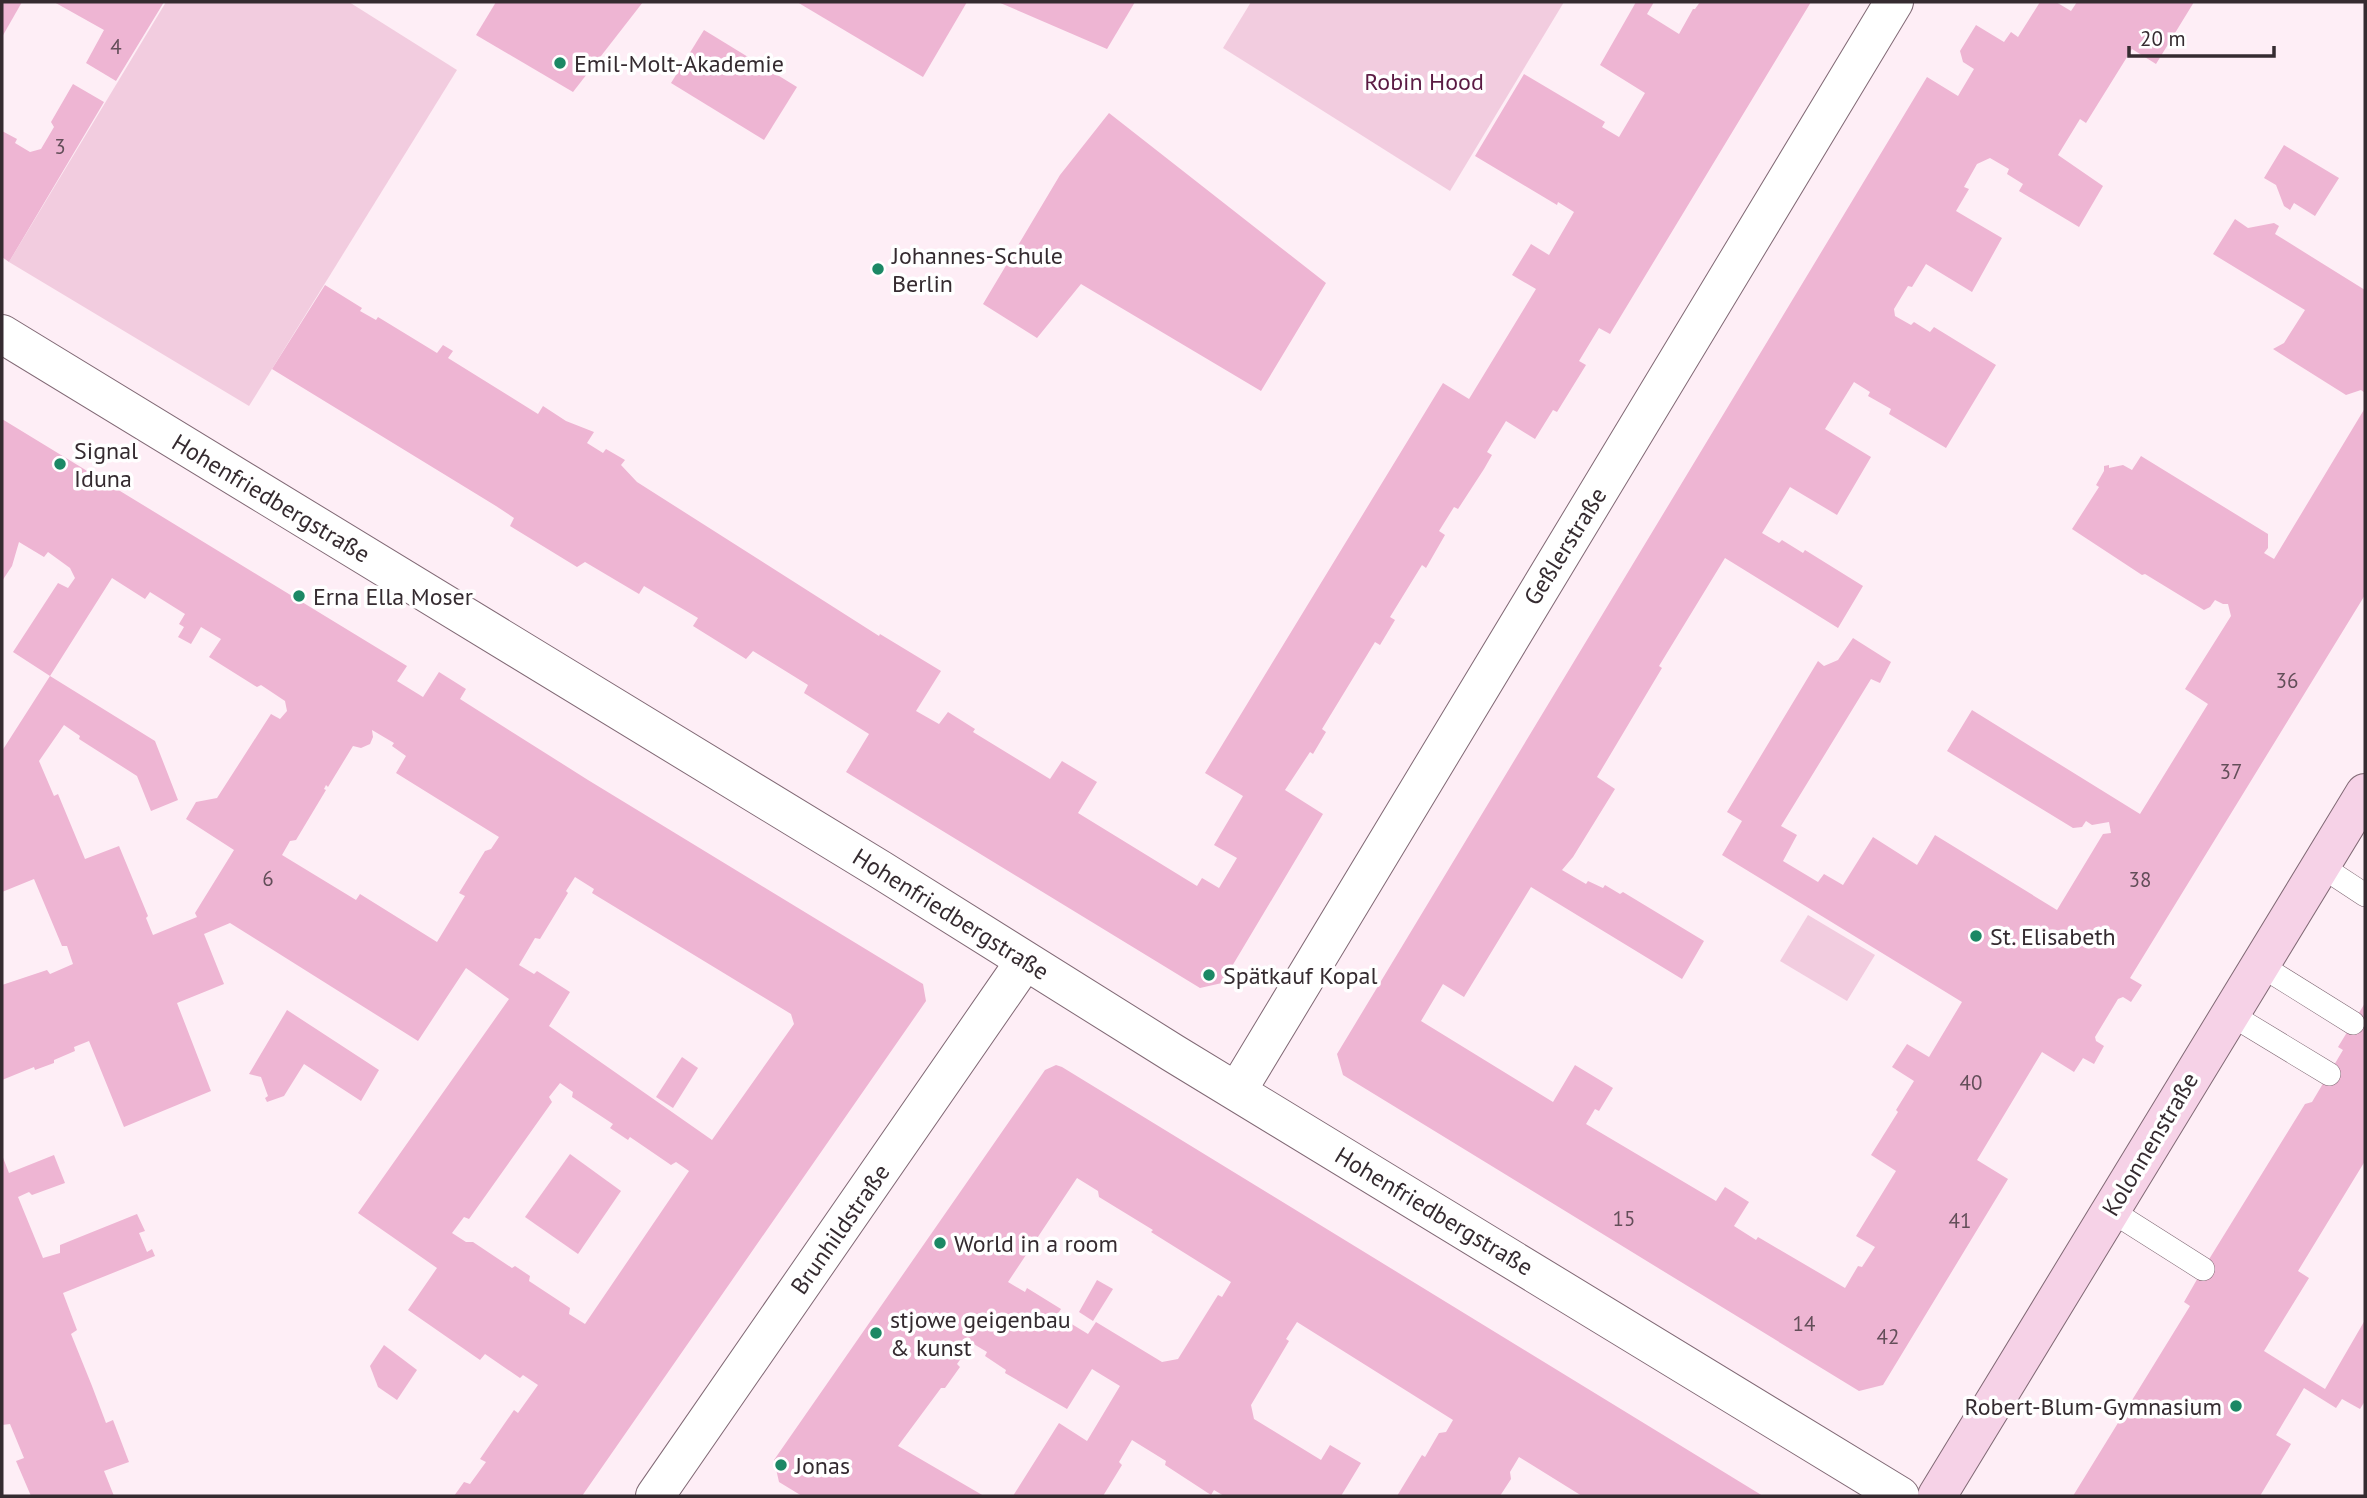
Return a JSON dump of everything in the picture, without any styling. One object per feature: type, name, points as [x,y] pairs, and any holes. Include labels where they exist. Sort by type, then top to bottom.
[{"type":"main road","name":"Kolonnenstraße","points":[[1937,1496],[2365,793]]},
{"type":"street","name":"Geßlerstraße","points":[[1237,1091],[1894,2]]},
{"type":"street","name":"Hohenfriedbergstraße","points":[[2,334],[861,857],[1025,961],[1900,1496]]},
{"type":"street","name":"Brunhildstraße","points":[[663,1493],[1025,961]]},
{"type":"lane","points":[[2321,866],[2365,895]]},
{"type":"lane","points":[[2260,965],[2353,1023]]},
{"type":"lane","points":[[2230,1014],[2329,1074]]},
{"type":"lane","points":[[2110,1210],[2203,1269]]},
{"type":"green space","points":[[166,2],[349,2],[457,70],[249,406],[9,262]]},
{"type":"green space","name":"Robin Hood","points":[[1251,2],[1564,2],[1450,191],[1223,48]]},
{"type":"green space","points":[[1808,915],[1875,955],[1847,1001],[1780,961]]},
{"type":"building","points":[[2,2],[22,2],[2,37]]},
{"type":"building","points":[[54,2],[164,2],[116,81],[86,63],[104,30]]},
{"type":"building","name":"Emil-Molt-Akademie","points":[[496,2],[643,2],[573,92],[476,35]]},
{"type":"building","points":[[797,2],[967,2],[923,77]]},
{"type":"building","points":[[998,2],[1135,2],[1107,49]]},
{"type":"building","points":[[1636,2],[1654,2],[1647,14],[1679,34],[1700,2],[1811,2],[1610,334],[1599,328],[1579,361],[1586,365],[1557,412],[1553,410],[1535,439],[1506,421],[1487,452],[1492,455],[1484,469],[1458,509],[1454,507],[1439,531],[1445,535],[1426,568],[1422,565],[1390,617],[1395,620],[1380,645],[1375,642],[1322,729],[1326,732],[1313,754],[1310,752],[1285,790],[1323,814],[1222,983],[1200,988],[846,772],[869,734],[804,693],[808,685],[753,651],[746,659],[693,626],[698,618],[644,586],[639,594],[585,562],[577,567],[510,526],[514,518],[496,506],[272,369],[325,285],[362,308],[360,311],[376,320],[378,317],[437,353],[443,345],[453,351],[448,358],[538,414],[543,406],[566,421],[594,432],[587,443],[603,453],[606,449],[625,460],[621,465],[637,482],[879,636],[880,634],[941,671],[916,711],[939,724],[948,712],[975,729],[973,732],[1050,779],[1062,761],[1097,782],[1078,813],[1197,886],[1202,878],[1219,888],[1237,858],[1214,845],[1243,796],[1205,773],[1443,383],[1469,399],[1536,289],[1512,275],[1531,244],[1549,255],[1574,212],[1558,202],[1557,205],[1475,156],[1524,74],[1605,122],[1602,127],[1619,137],[1645,93],[1600,65]]},
{"type":"building","points":[[2040,2],[2056,2],[2071,11],[2077,2],[2194,2],[2156,64],[2132,49],[2086,123],[2080,119],[2058,155],[2103,186],[2079,227],[2019,191],[2023,184],[2007,174],[2009,169],[1990,158],[1977,164],[1964,187],[1969,189],[1956,211],[2002,238],[1972,292],[1926,264],[1894,309],[1895,316],[1911,325],[1914,322],[1930,332],[1934,327],[1996,365],[1946,448],[1889,414],[1891,409],[1868,396],[1870,392],[1854,382],[1825,429],[1871,457],[1837,515],[1790,487],[1762,533],[1779,543],[1782,540],[1803,553],[1805,550],[1863,586],[1838,628],[1725,558],[1659,666],[1662,668],[1597,777],[1615,789],[1562,870],[1586,884],[1588,881],[1603,888],[1605,885],[1620,894],[1623,892],[1704,941],[1682,979],[1531,887],[1464,997],[1443,984],[1421,1021],[1553,1102],[1575,1065],[1613,1088],[1599,1111],[1595,1109],[1586,1124],[1716,1201],[1725,1187],[1749,1202],[1734,1226],[1756,1240],[1758,1237],[1845,1288],[1858,1266],[1862,1267],[1875,1247],[1856,1236],[1896,1171],[1871,1155],[1914,1081],[1892,1067],[1907,1044],[1929,1057],[1962,1002],[1722,855],[1742,821],[1727,812],[1818,661],[1824,666],[1838,660],[1853,638],[1891,662],[1880,683],[1871,679],[1781,826],[1797,835],[1783,861],[1818,882],[1824,874],[1843,885],[1873,837],[1917,865],[1935,835],[2057,910],[2103,834],[2111,833],[2109,822],[2092,825],[2086,821],[2082,827],[2073,828],[1947,751],[1972,710],[2140,814],[2208,704],[2185,689],[2231,616],[2228,604],[2215,600],[2204,610],[2145,574],[2142,575],[2072,529],[2099,487],[2096,485],[2104,466],[2109,465],[2109,468],[2123,465],[2132,470],[2141,456],[2268,534],[2268,548],[2264,553],[2274,559],[2365,408],[2365,595],[2130,978],[2142,985],[2131,1002],[2123,997],[2118,999],[2095,1037],[2096,1041],[2104,1046],[2094,1064],[2083,1058],[2074,1072],[2042,1052],[1977,1160],[2008,1179],[1883,1385],[1859,1391],[1343,1075],[1337,1054],[1927,77],[1958,96],[1974,69],[1963,62],[1960,51],[1976,25],[2004,42],[2011,32],[2018,37]]},
{"type":"building","points":[[704,30],[797,87],[764,140],[671,83]]},
{"type":"building","points":[[73,84],[104,102],[9,262],[2,257],[2,131],[17,139],[15,143],[30,152],[41,149],[54,127],[51,122]]},
{"type":"building","points":[[1109,113],[1326,283],[1261,391],[1081,284],[1037,338],[983,304],[1060,175]]},
{"type":"building","points":[[2284,145],[2339,178],[2315,216],[2294,203],[2290,210],[2284,206],[2276,185],[2264,178]]},
{"type":"building","points":[[2235,219],[2248,228],[2274,223],[2279,226],[2275,234],[2365,290],[2365,393],[2361,390],[2346,395],[2273,349],[2284,343],[2305,310],[2213,254]]},
{"type":"building","points":[[2,419],[407,666],[397,681],[423,697],[439,672],[466,689],[460,699],[923,984],[926,1001],[582,1496],[454,1496],[464,1482],[470,1484],[486,1462],[480,1459],[514,1410],[518,1413],[538,1385],[523,1375],[520,1378],[485,1354],[480,1360],[408,1310],[437,1268],[358,1213],[509,999],[466,968],[418,1041],[230,923],[204,934],[224,984],[177,1003],[211,1091],[124,1127],[89,1041],[74,1047],[75,1051],[54,1060],[54,1063],[35,1070],[34,1067],[2,1080],[2,985],[47,970],[50,974],[73,964],[67,946],[62,946],[34,879],[2,892],[2,751],[50,676],[13,652],[58,583],[68,588],[75,578],[70,568],[48,552],[44,557],[19,542],[12,566],[2,581]],"holes":[[[112,578],[145,599],[150,592],[185,614],[179,624],[184,627],[178,637],[191,644],[201,627],[221,639],[209,657],[285,701],[287,711],[280,719],[271,714],[217,798],[196,802],[186,819],[234,850],[195,913],[197,917],[153,935],[146,918],[148,916],[119,846],[85,859],[58,794],[54,796],[39,761],[64,725],[80,736],[79,739],[137,776],[151,811],[178,800],[155,741],[50,676]],[[372,730],[394,743],[392,746],[406,756],[396,773],[499,837],[491,849],[485,851],[459,893],[465,896],[437,942],[360,894],[356,900],[282,855],[290,841],[296,840],[326,790],[326,785],[328,787],[353,746],[361,748],[370,744]],[[575,877],[594,889],[592,893],[791,1014],[794,1024],[712,1140],[549,1026],[570,992],[537,971],[534,974],[519,965],[535,938],[540,939],[568,893],[566,891]],[[560,1083],[573,1092],[572,1097],[613,1124],[610,1128],[628,1140],[630,1137],[671,1165],[676,1162],[689,1171],[585,1324],[569,1314],[570,1308],[529,1281],[530,1276],[515,1266],[512,1268],[473,1242],[466,1242],[452,1233],[464,1217],[469,1219],[552,1102],[549,1097]]]},
{"type":"building","points":[[2365,1003],[2365,1161],[2298,1271],[2309,1278],[2264,1351],[2325,1389],[2365,1320],[2365,1401],[2360,1409],[2342,1399],[2336,1408],[2304,1388],[2276,1435],[2291,1444],[2260,1496],[2073,1496],[2190,1306],[2184,1302],[2203,1269],[2305,1104],[2312,1102],[2343,1050],[2338,1047]]},
{"type":"building","points":[[287,1010],[379,1070],[361,1101],[304,1064],[284,1096],[267,1102],[265,1098],[268,1096],[261,1077],[249,1074]]},
{"type":"building","points":[[682,1057],[698,1068],[673,1108],[656,1097]]},
{"type":"building","points":[[1056,1065],[1062,1067],[1763,1496],[1582,1496],[1519,1457],[1510,1472],[1511,1479],[1500,1496],[1397,1496],[1422,1455],[1425,1457],[1439,1433],[1446,1432],[1453,1420],[1297,1322],[1286,1339],[1289,1341],[1251,1405],[1254,1419],[1321,1460],[1330,1445],[1361,1463],[1341,1496],[1224,1496],[1214,1490],[1211,1495],[1165,1465],[1166,1461],[1132,1440],[1119,1462],[1122,1465],[1103,1496],[1013,1496],[1059,1423],[1087,1441],[1120,1386],[1092,1369],[1067,1409],[1005,1373],[1006,1370],[985,1356],[987,1352],[972,1343],[945,1388],[941,1388],[898,1446],[984,1496],[802,1496],[779,1482],[774,1460],[1045,1070]],"holes":[[[1077,1178],[1098,1191],[1099,1197],[1231,1282],[1222,1297],[1218,1295],[1178,1359],[1162,1362],[1096,1322],[1088,1334],[1057,1315],[1061,1309],[1027,1288],[1025,1292],[1008,1282]]]},
{"type":"building","points":[[570,1154],[621,1191],[578,1254],[525,1217]]},
{"type":"building","points":[[2,1155],[9,1173],[54,1155],[65,1183],[18,1197],[43,1258],[60,1253],[60,1245],[137,1214],[145,1231],[139,1233],[147,1252],[152,1249],[155,1256],[63,1293],[77,1330],[71,1334],[106,1423],[113,1420],[129,1462],[104,1471],[114,1496],[31,1496],[16,1461],[24,1458],[10,1424],[2,1425]]},
{"type":"building","points":[[1097,1280],[1113,1289],[1093,1321],[1079,1312]]},
{"type":"building","points":[[384,1345],[417,1370],[397,1400],[378,1387],[370,1366]]},
{"type":"place","name":"Emil-Molt-Akademie","points":[[560,63]]},
{"type":"place","name":"Johannes-Schule Berlin","points":[[878,269]]},
{"type":"place","name":"Signal Iduna","points":[[60,464]]},
{"type":"place","name":"Erna Ella Moser","points":[[299,596]]},
{"type":"place","name":"St. Elisabeth","points":[[1976,936]]},
{"type":"place","name":"Spätkauf Kopal","points":[[1209,975]]},
{"type":"place","name":"World in a room","points":[[940,1243]]},
{"type":"place","name":"stjowe geigenbau & kunst","points":[[876,1333]]},
{"type":"place","name":"Robert-Blum-Gymnasium","points":[[2236,1406]]},
{"type":"place","name":"Jonas","points":[[781,1465]]}]
